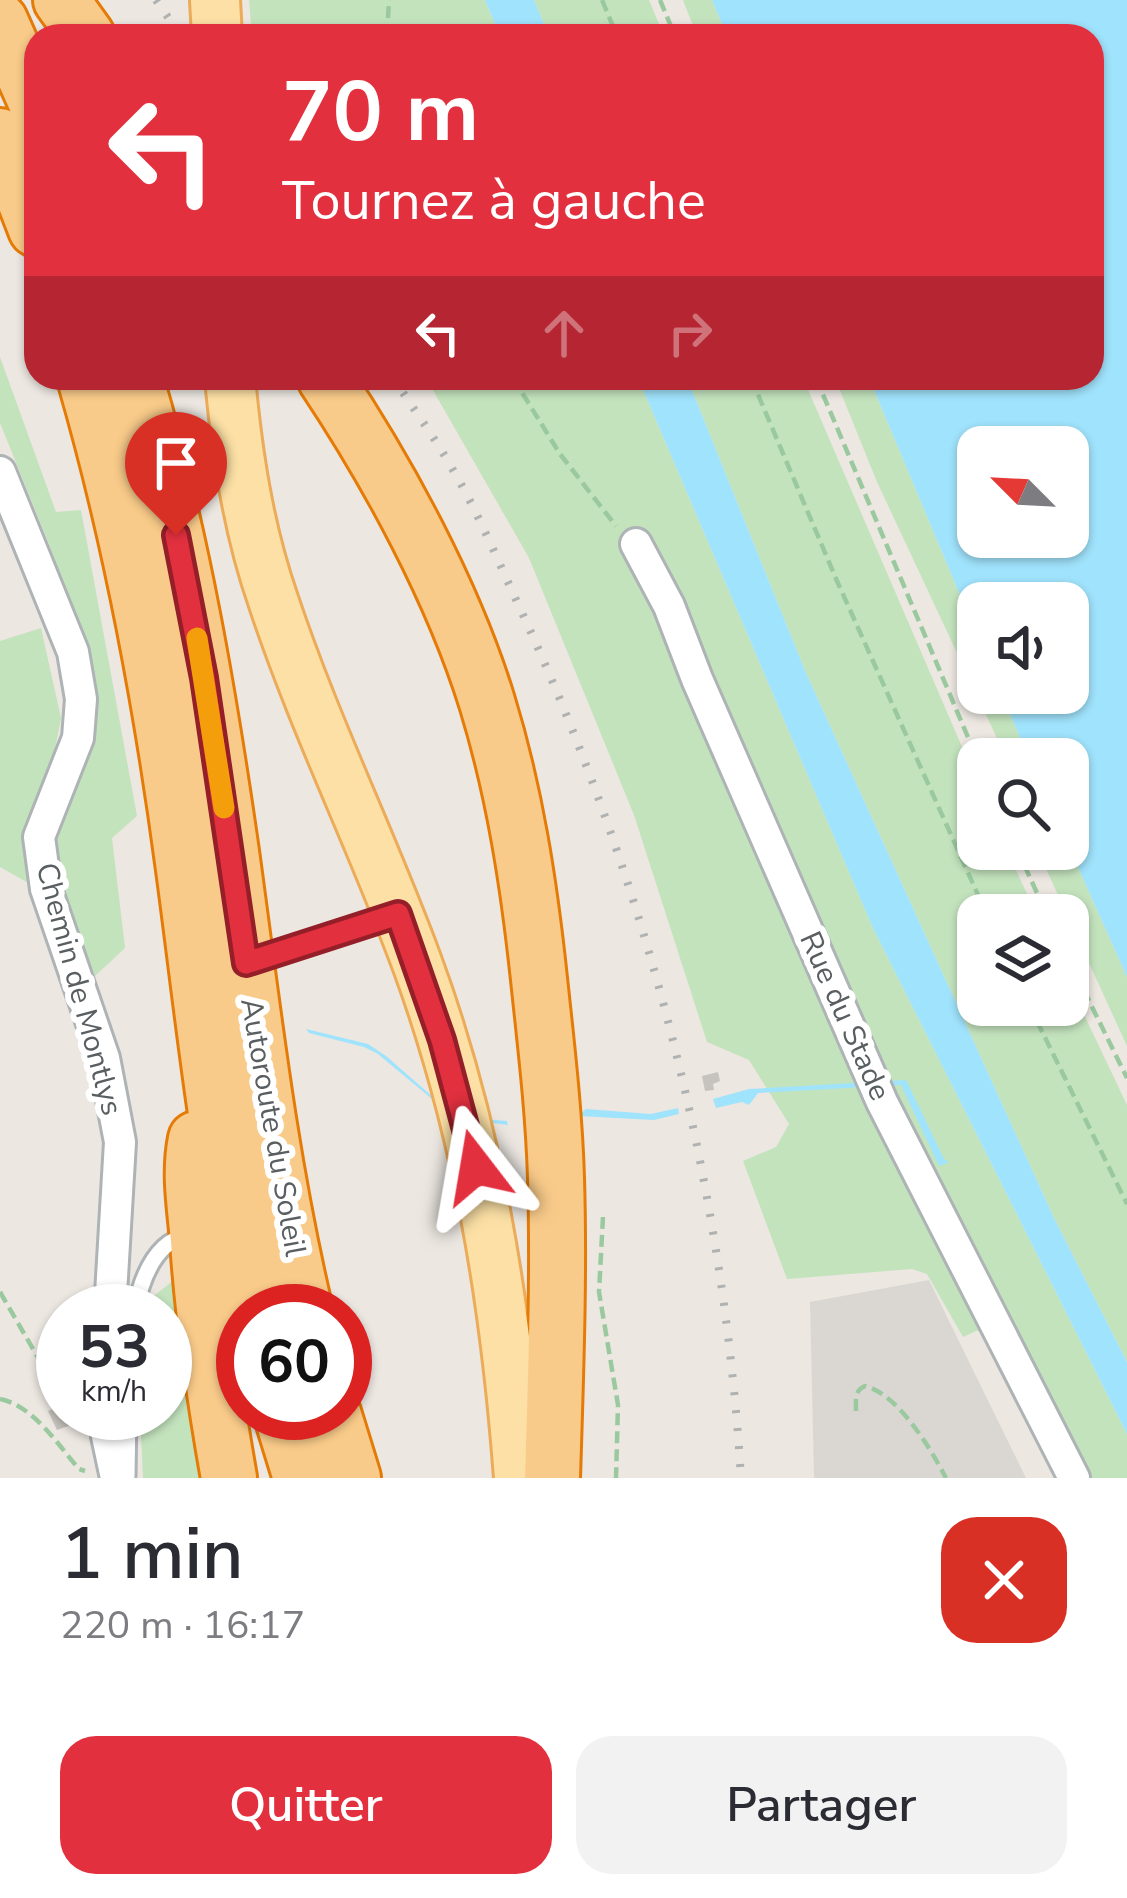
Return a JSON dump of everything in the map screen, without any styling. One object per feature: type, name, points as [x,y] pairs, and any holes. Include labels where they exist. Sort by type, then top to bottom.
[{"type":"highway","points":[[0,21],[24,75]]},
{"type":"highway","points":[[0,136],[24,199]]},
{"type":"highway","name":"Autoroute du Soleil","points":[[88,390],[130,547],[158,692],[210,1072],[249,1284]]},
{"type":"highway","name":"Autoroute du Soleil","points":[[138,390],[176,535],[204,678],[278,1173],[300,1284]]},
{"type":"highway","points":[[333,390],[416,533],[464,638],[505,764],[529,882],[554,1149],[552,1478]]},
{"type":"highway","points":[[210,1072],[191,1163],[211,1377],[229,1478]]},
{"type":"highway","points":[[289,1440],[301,1478]]},
{"type":"highway","points":[[341,1440],[352,1478]]},
{"type":"main road","points":[[231,390],[237,454],[272,599],[398,914],[442,1040],[476,1167],[506,1327],[519,1478]]},
{"type":"street","name":"Chemin de Montlys","points":[[0,472],[74,652],[81,699],[78,738],[39,837],[46,889],[104,1058],[120,1142],[112,1284]]},
{"type":"street","name":"Rue du Stade","points":[[636,544],[669,606],[882,1102],[1074,1478]]},
{"type":"street","points":[[106,1440],[106,1476]]},
{"type":"lane","points":[[246,963],[398,914]]},
{"type":"lane","points":[[142,1284],[160,1249],[197,1233]]},
{"type":"lane","points":[[127,1478],[128,1440]]},
{"type":"path","points":[[520,390],[560,454],[610,520],[636,544]]},
{"type":"path","points":[[757,390],[978,894]]},
{"type":"path","points":[[821,390],[968,738]]},
{"type":"path","points":[[1089,1001],[1127,1078]]},
{"type":"path","points":[[1039,1026],[1127,1204]]},
{"type":"path","points":[[603,1217],[599,1292],[618,1405],[616,1478]]},
{"type":"path","points":[[0,1292],[36,1354]]},
{"type":"path","points":[[856,1411],[859,1389],[880,1390],[934,1455],[946,1478]]},
{"type":"path","points":[[0,1399],[17,1405],[35,1420],[79,1469],[106,1476]]},
{"type":"shaded area","points":[[929,1280],[1026,1478],[814,1478],[810,1302]]},
{"type":"green space","points":[[249,0],[485,0],[495,24],[251,24]]},
{"type":"green space","points":[[534,0],[649,0],[659,24],[544,24]]},
{"type":"green space","points":[[683,0],[712,0],[722,24],[692,24]]},
{"type":"green space","points":[[0,357],[56,512],[81,510],[137,816],[112,838],[125,948],[95,976],[57,878],[57,826],[96,732],[95,681],[49,544],[0,423]]},
{"type":"green space","points":[[433,390],[643,390],[872,926],[1127,1434],[1127,1478],[1086,1478],[1009,1330],[976,1331],[963,1337],[927,1274],[912,1269],[787,1279],[743,1161],[776,1147],[789,1124],[749,1060],[707,1042],[634,815],[529,558]]},
{"type":"green space","points":[[692,390],[808,390],[958,738],[957,870],[1016,870],[1027,894],[957,894],[957,1005],[806,673]]},
{"type":"green space","points":[[840,390],[874,390],[957,588],[957,653]]},
{"type":"green space","points":[[41,628],[61,718],[52,765],[27,822],[30,884],[0,867],[0,641]]},
{"type":"green space","points":[[986,714],[1010,714],[1020,738],[997,738]]},
{"type":"green space","points":[[1047,870],[1079,870],[1127,977],[1127,1046],[1089,963],[1089,894],[1058,894]]},
{"type":"green space","points":[[1089,1025],[1127,1105],[1127,1362],[1054,1218],[967,1026]]},
{"type":"green space","points":[[192,1385],[208,1478],[143,1478],[141,1440],[192,1440]]},
{"type":"water","points":[[485,0],[534,0],[544,24],[495,24]]},
{"type":"water","points":[[712,0],[1127,0],[1127,977],[1079,870],[1089,870],[1089,738],[1020,738],[1010,714],[1089,714],[1089,582],[957,582],[957,588],[874,390],[1104,390],[1104,24],[722,24]]},
{"type":"water","points":[[643,390],[692,390],[806,673],[957,1005],[957,1026],[967,1026],[1054,1218],[1127,1362],[1127,1434],[872,926]]},
{"type":"water","points":[[306,1029],[368,1044],[442,1105],[469,1118],[507,1121],[508,1125],[462,1119],[438,1104],[378,1054]]},
{"type":"water","points":[[906,1080],[949,1162],[939,1166],[901,1085],[758,1093],[749,1105],[742,1102],[716,1108],[713,1099],[749,1089]]},
{"type":"water","points":[[678,1108],[679,1114],[654,1120],[578,1116],[586,1109],[651,1114]]},
{"type":"building","points":[[718,1072],[720,1081],[713,1084],[714,1090],[705,1091],[702,1076]]},
{"type":"railway","points":[[156,0],[173,24]]},
{"type":"railway","points":[[401,390],[463,488],[524,617],[608,824],[642,930],[672,1038],[717,1256],[741,1478]]},
{"type":"slow traffic","points":[[197,638],[224,808]]},
{"type":"route","points":[[176,535],[204,678],[246,963],[398,914],[442,1040],[476,1167]]}]
